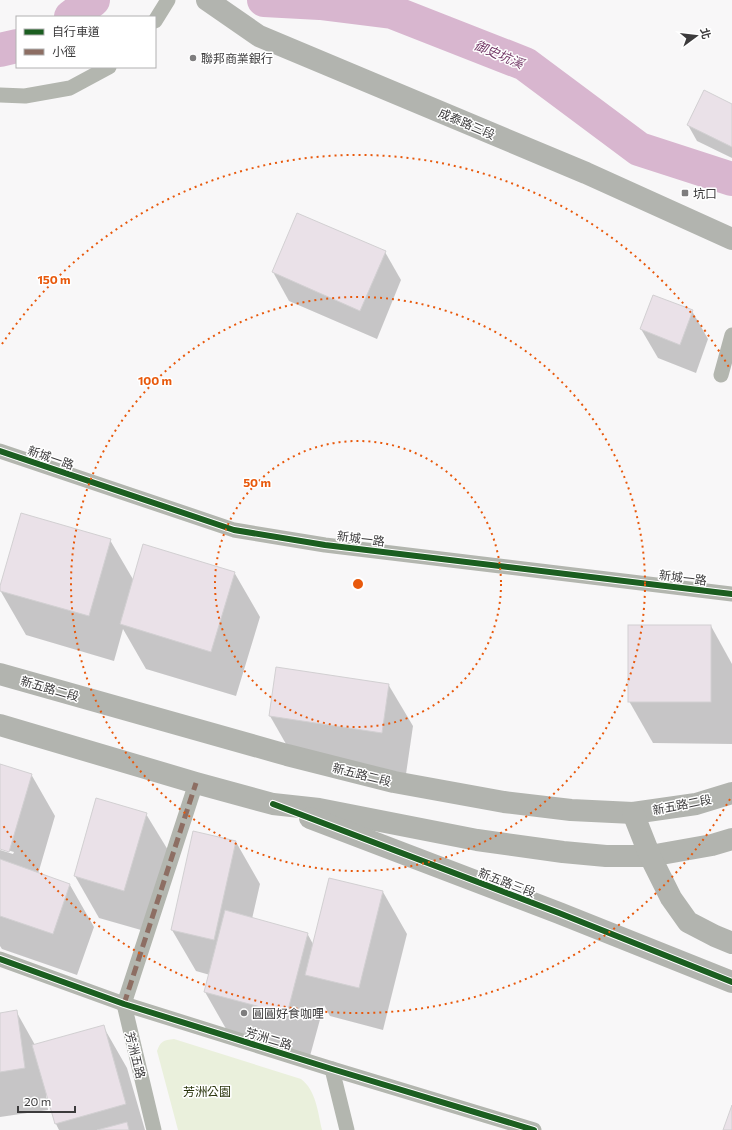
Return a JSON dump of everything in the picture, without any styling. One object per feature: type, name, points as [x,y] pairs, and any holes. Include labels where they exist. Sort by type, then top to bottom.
[{"type":"main road","name":"成泰路三段","points":[[207,0],[259,36],[586,173],[732,239]]},
{"type":"main road","name":"新五路二段","points":[[0,674],[287,755],[394,782],[504,802],[571,810],[633,813],[696,804],[732,793]]},
{"type":"main road","points":[[0,724],[196,783],[273,804],[319,809],[470,839],[508,845],[606,856],[650,856],[712,845],[732,839]]},
{"type":"main road","name":"新五路三段","points":[[273,804],[559,913],[732,982]]},
{"type":"main road","points":[[633,813],[650,856],[671,898],[688,922],[732,944]]},
{"type":"street","points":[[156,19],[168,0]]},
{"type":"street","points":[[0,95],[25,96],[70,88],[107,68]]},
{"type":"street","points":[[720,375],[732,335]]},
{"type":"street","name":"新城一路","points":[[0,451],[234,530],[333,546],[732,594]]},
{"type":"street","points":[[124,1004],[196,783]]},
{"type":"street","name":"芳洲二路","points":[[0,959],[124,1004],[534,1130]]},
{"type":"street","name":"芳洲五路","points":[[124,1004],[154,1130]]},
{"type":"street","points":[[332,1069],[347,1130]]},
{"type":"green space","name":"芳洲公園","points":[[174,1039],[301,1079],[313,1095],[318,1109],[322,1130],[178,1130],[157,1051],[162,1042]]},
{"type":"building","points":[[704,90],[732,104],[732,147],[687,125]]},
{"type":"building","points":[[297,213],[386,251],[360,311],[272,272]]},
{"type":"building","points":[[653,295],[693,310],[680,345],[640,329]]},
{"type":"building","points":[[21,513],[111,539],[89,616],[0,591],[0,586]]},
{"type":"building","points":[[143,544],[235,572],[211,652],[120,624]]},
{"type":"building","points":[[628,625],[711,625],[711,702],[628,702]]},
{"type":"building","points":[[276,667],[389,684],[382,733],[269,716]]},
{"type":"building","points":[[0,764],[32,774],[9,852],[0,849]]},
{"type":"building","points":[[96,798],[147,813],[124,891],[74,876]]},
{"type":"building","points":[[193,831],[236,841],[214,940],[171,930]]},
{"type":"building","points":[[0,859],[70,884],[53,934],[0,916]]},
{"type":"building","points":[[329,878],[383,891],[359,988],[305,975]]},
{"type":"building","points":[[225,910],[308,933],[287,1014],[204,992]]},
{"type":"building","points":[[17,1010],[25,1068],[0,1072],[0,1013]]},
{"type":"building","points":[[104,1025],[126,1104],[55,1124],[32,1045]]},
{"type":"building","points":[[732,1105],[732,1130],[723,1130]]},
{"type":"building","points":[[127,1122],[129,1130],[97,1130]]},
{"type":"waterway","name":"御史坑溪","points":[[72,16],[93,0]]},
{"type":"waterway","name":"御史坑溪","points":[[264,0],[320,3],[392,12],[525,64],[639,149],[732,179]]},
{"type":"waterway","name":"御史坑溪","points":[[0,50],[16,46]]},
{"type":"marked path","points":[[124,1004],[196,783]]},
{"type":"cycle path","points":[[0,451],[234,530],[325,545],[732,594]]},
{"type":"cycle path","points":[[273,804],[559,913],[732,982]]},
{"type":"cycle path","points":[[0,959],[124,1004],[534,1130]]},
{"type":"place","name":"聯邦商業銀行","points":[[193,58]]},
{"type":"place","name":"坑口","points":[[685,193]]},
{"type":"place","name":"圓圓好食咖哩","points":[[244,1013]]}]
